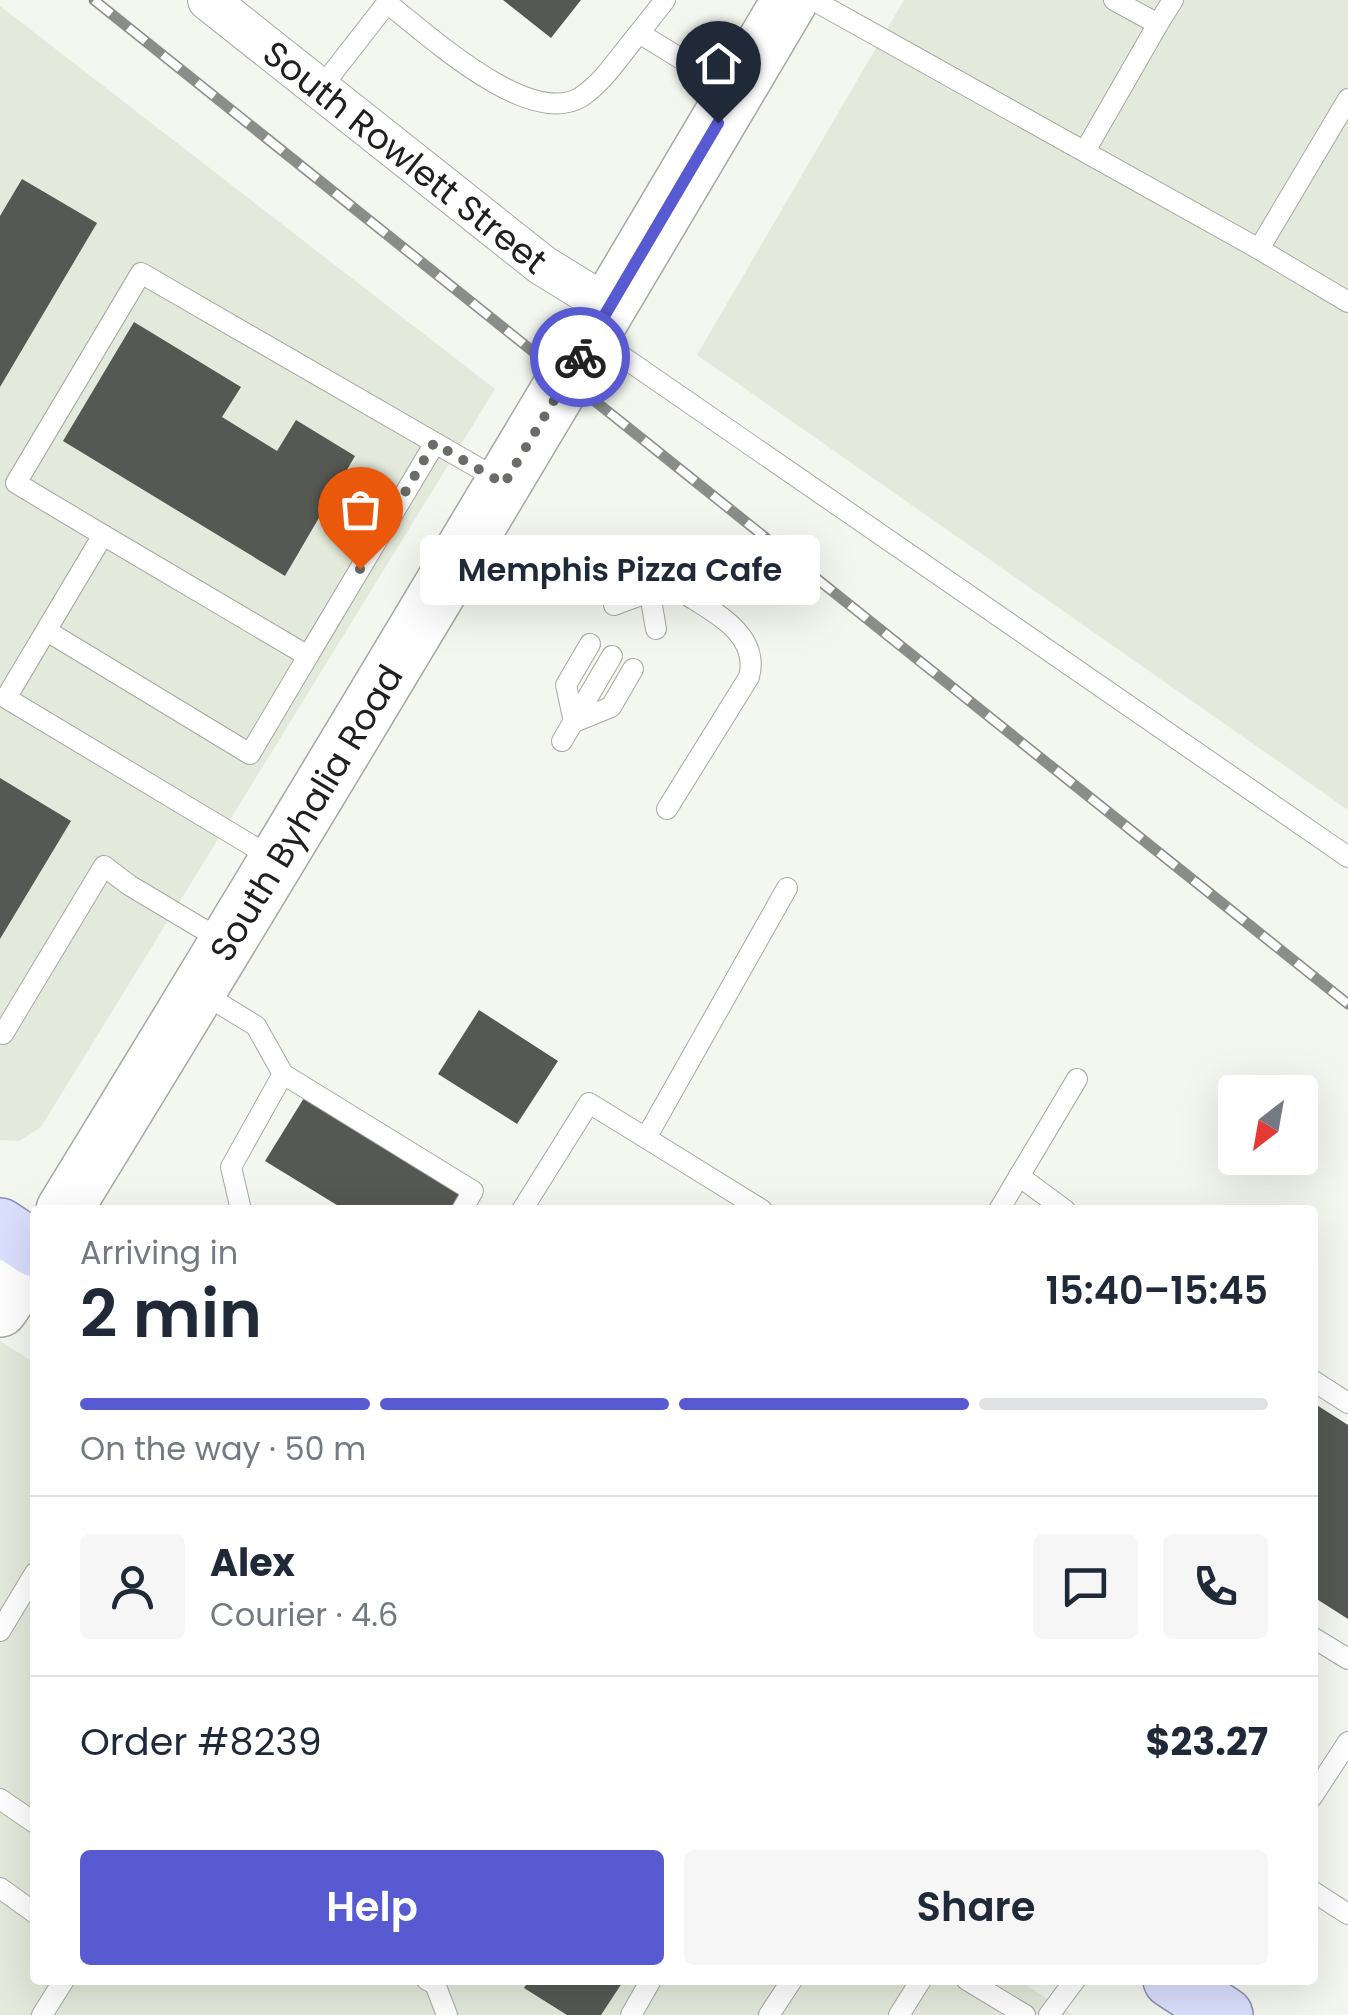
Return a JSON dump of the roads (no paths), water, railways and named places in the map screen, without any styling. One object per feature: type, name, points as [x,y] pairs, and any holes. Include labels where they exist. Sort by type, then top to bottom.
[{"type":"main road","name":"South Byhalia Road","points":[[67,1205],[602,321],[790,0]]},
{"type":"main road","points":[[0,1226],[30,1246]]},
{"type":"main road","points":[[0,1310],[30,1265]]},
{"type":"main road","points":[[1175,1986],[1225,2015]]},
{"type":"street","name":"South Rowlett Street","points":[[208,0],[542,265],[602,321]]},
{"type":"lane","points":[[320,89],[385,2],[482,76],[532,100],[556,104],[580,98],[666,0]]},
{"type":"lane","points":[[812,0],[1259,248],[1348,302]]},
{"type":"lane","points":[[1114,0],[1158,24]]},
{"type":"lane","points":[[1085,152],[1173,0]]},
{"type":"lane","points":[[638,34],[736,92]]},
{"type":"lane","points":[[1259,248],[1348,99]]},
{"type":"lane","points":[[308,656],[16,483],[141,273],[504,484]]},
{"type":"lane","points":[[602,321],[1348,857]]},
{"type":"lane","points":[[47,631],[250,754],[434,443]]},
{"type":"lane","points":[[103,535],[3,703],[278,861]]},
{"type":"lane","points":[[614,604],[665,587],[682,592],[723,617],[749,651],[752,664],[748,676],[666,809]]},
{"type":"lane","points":[[634,618],[650,594]]},
{"type":"lane","points":[[650,594],[656,630]]},
{"type":"lane","points":[[568,732],[566,685],[590,644]]},
{"type":"lane","points":[[568,732],[612,656]]},
{"type":"lane","points":[[568,732],[611,707],[633,669]]},
{"type":"lane","points":[[0,1032],[104,866],[227,944]]},
{"type":"lane","points":[[646,1138],[787,888]]},
{"type":"lane","points":[[198,991],[256,1026],[283,1074],[474,1191],[465,1205]]},
{"type":"lane","points":[[241,1205],[231,1167],[283,1074]]},
{"type":"lane","points":[[1002,1205],[1078,1079]]},
{"type":"lane","points":[[525,1205],[589,1104],[754,1205]]},
{"type":"lane","points":[[1019,1176],[1057,1205]]},
{"type":"lane","points":[[1318,1384],[1348,1403]]},
{"type":"lane","points":[[0,1631],[30,1582]]},
{"type":"lane","points":[[1318,1641],[1348,1660]]},
{"type":"lane","points":[[1318,1788],[1348,1742]]},
{"type":"lane","points":[[0,1799],[30,1820]]},
{"type":"lane","points":[[0,1888],[30,1909]]},
{"type":"lane","points":[[1318,1895],[1348,1914]]},
{"type":"lane","points":[[42,2015],[61,1985]]},
{"type":"lane","points":[[434,1985],[447,2015]]},
{"type":"lane","points":[[631,2015],[648,1985]]},
{"type":"lane","points":[[770,2015],[789,1985]]},
{"type":"lane","points":[[899,2015],[918,1985]]},
{"type":"lane","points":[[975,1985],[1026,2015]]},
{"type":"lane","points":[[1049,2015],[1071,1985]]},
{"type":"railway","points":[[94,0],[1348,1004]]},
{"type":"place","name":"Memphis Pizza Cafe","points":[[360,569]]}]
